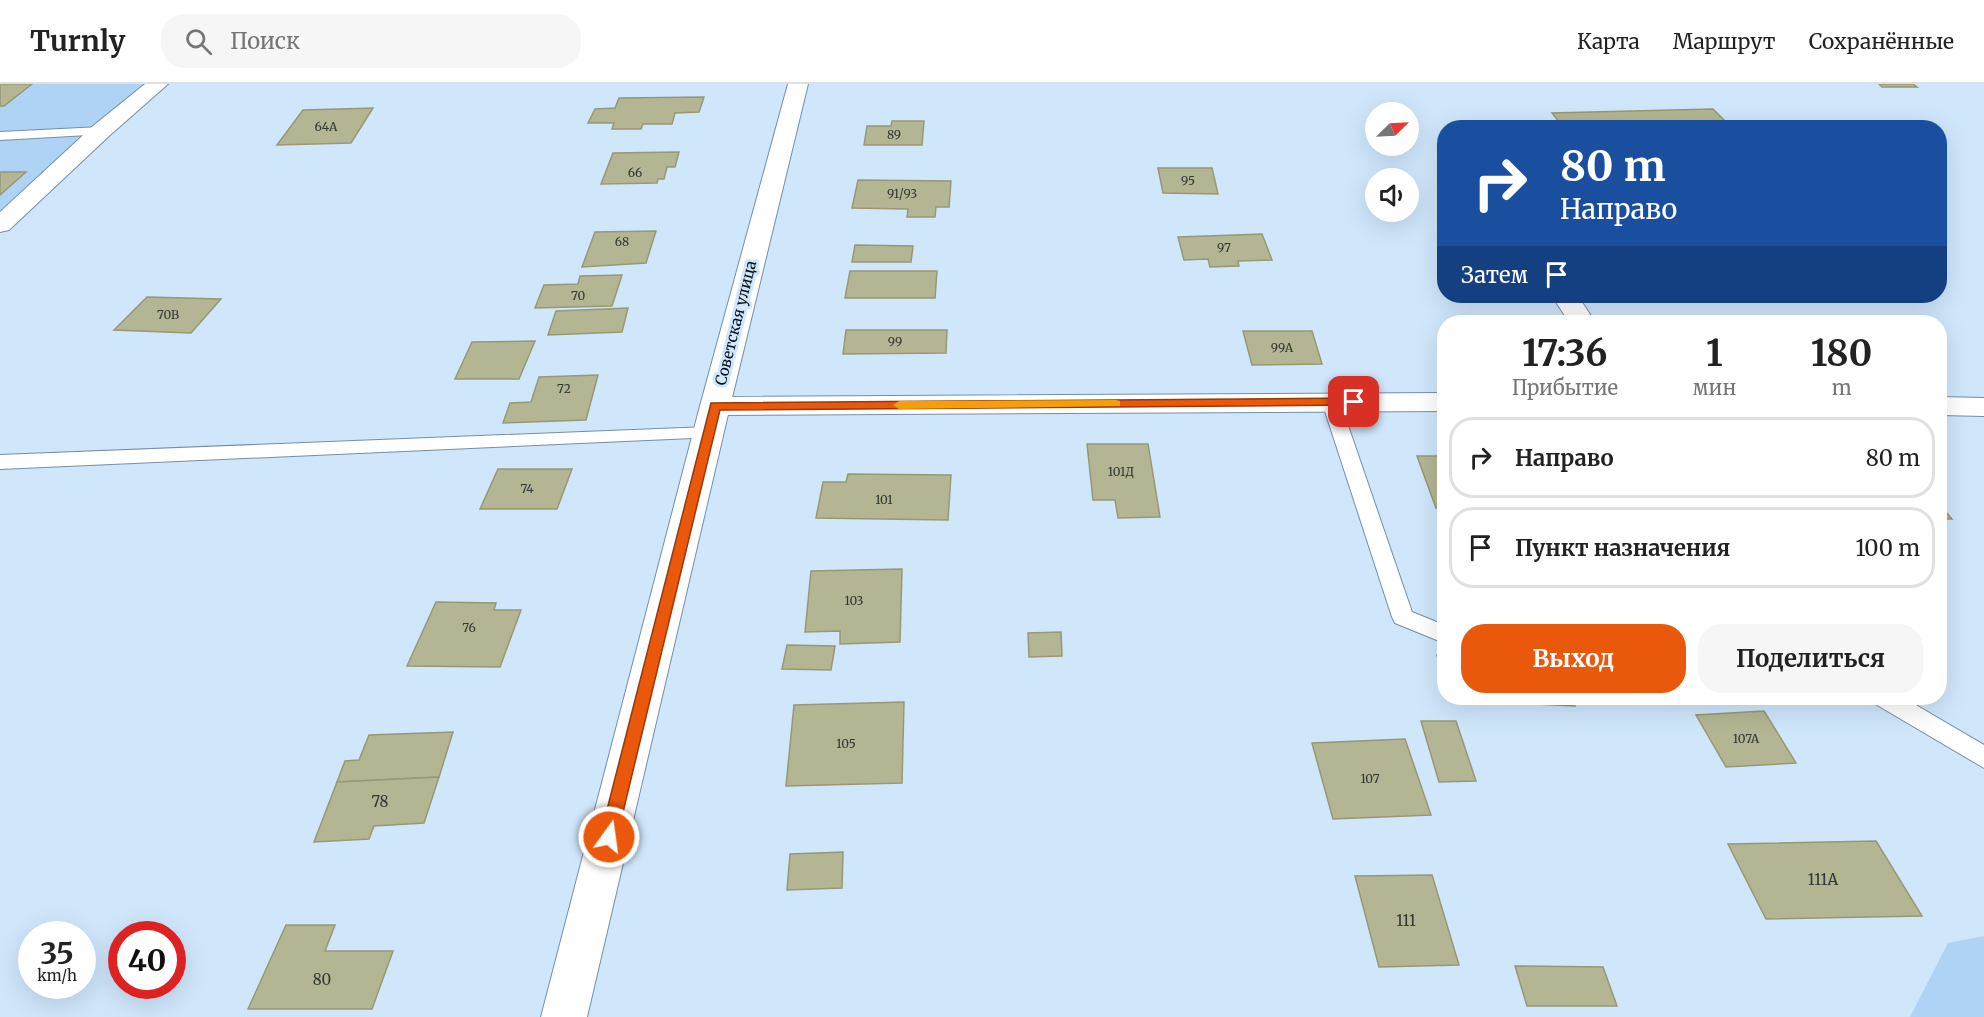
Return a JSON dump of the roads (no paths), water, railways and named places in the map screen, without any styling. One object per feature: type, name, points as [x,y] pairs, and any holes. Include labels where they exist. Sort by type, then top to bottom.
[{"type":"street","points":[[0,225],[101,131],[158,84]]},
{"type":"street","name":"Советская улица","points":[[564,1017],[798,84]]},
{"type":"street","points":[[712,420],[1331,402],[1437,402]]},
{"type":"street","points":[[1947,406],[1984,407]]},
{"type":"lane","points":[[0,136],[101,131]]},
{"type":"lane","points":[[1331,402],[1403,617],[1437,631]]},
{"type":"lane","points":[[0,462],[712,420]]},
{"type":"lane","points":[[1897,705],[1984,758]]}]
